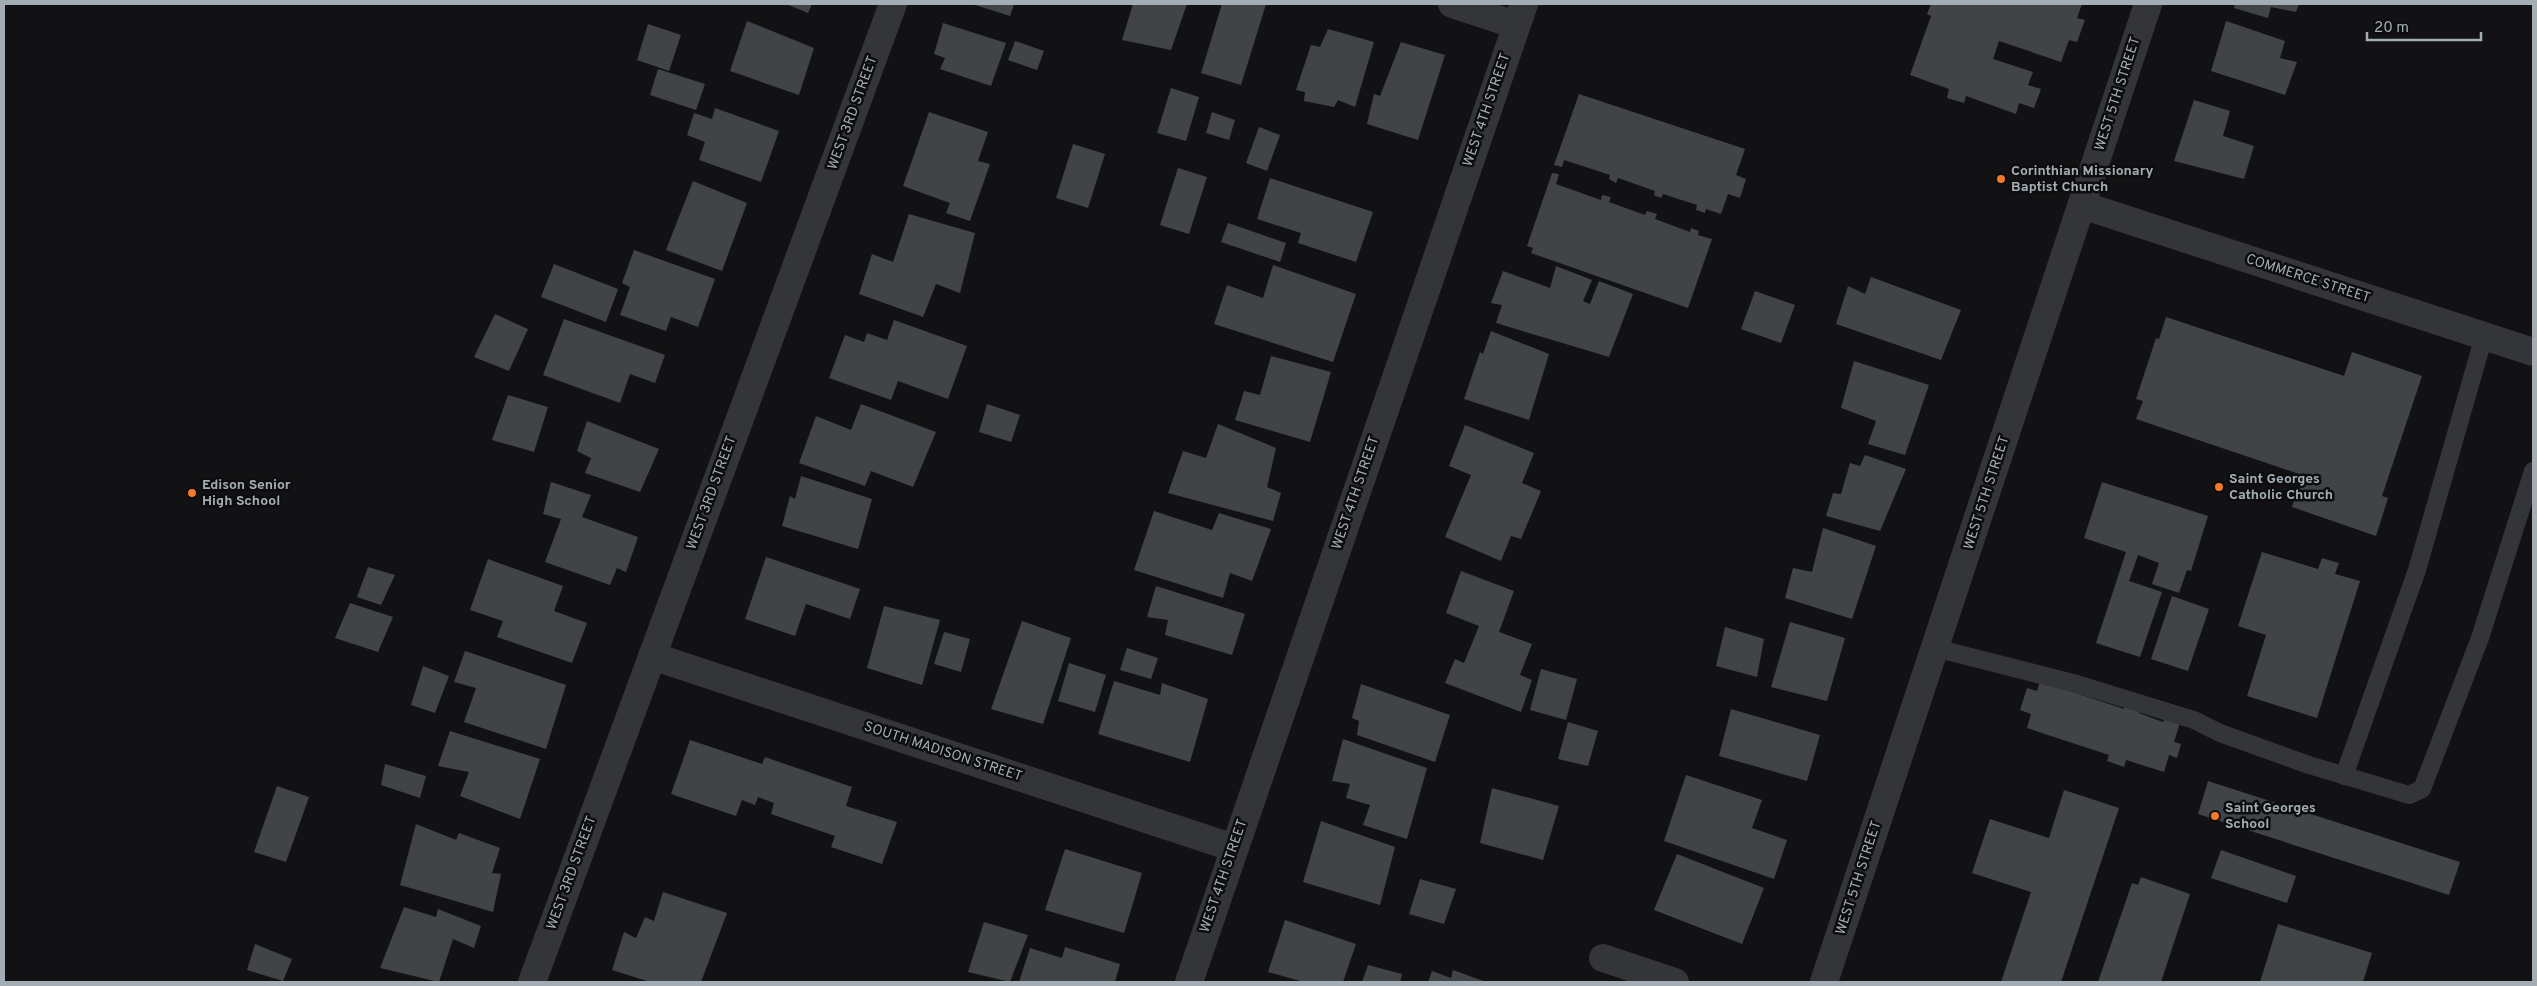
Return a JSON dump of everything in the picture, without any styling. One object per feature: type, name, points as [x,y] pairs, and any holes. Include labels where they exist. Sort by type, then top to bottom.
[{"type":"street","name":"WEST 3RD STREET","points":[[532,982],[893,4]]},
{"type":"street","points":[[1452,4],[1520,14]]},
{"type":"street","name":"WEST 5TH STREET","points":[[1824,982],[2148,4]]},
{"type":"street","name":"WEST 4TH STREET","points":[[1189,982],[1520,14]]},
{"type":"street","name":"COMMERCE STREET","points":[[2082,205],[2533,352]]},
{"type":"street","name":"SOUTH MADISON STREET","points":[[652,656],[1234,848]]},
{"type":"street","points":[[1603,958],[1675,982]]},
{"type":"lane","points":[[2344,776],[2417,570],[2484,336]]},
{"type":"lane","points":[[1935,648],[2078,684],[2194,720],[2220,733],[2344,776],[2409,795],[2422,789],[2480,638],[2533,471]]},
{"type":"building","points":[[786,4],[812,4],[808,13]]},
{"type":"building","points":[[972,4],[1014,4],[1010,16]]},
{"type":"building","points":[[1133,4],[1187,4],[1171,50],[1122,40]]},
{"type":"building","points":[[1222,4],[1266,4],[1241,85],[1201,73]]},
{"type":"building","points":[[1931,4],[2082,4],[2077,18],[2085,20],[2077,42],[2069,40],[2061,62],[1999,41],[1993,59],[2033,72],[2028,85],[2041,89],[2034,108],[2019,103],[2016,114],[1966,96],[1964,103],[1947,98],[1949,89],[1910,75],[1931,16],[1927,14]]},
{"type":"building","points":[[2235,4],[2299,4],[2296,12],[2271,7],[2268,18],[2234,8]]},
{"type":"building","points":[[747,21],[814,48],[799,95],[730,71]]},
{"type":"building","points":[[2226,21],[2285,41],[2280,58],[2297,62],[2285,95],[2211,71]]},
{"type":"building","points":[[943,23],[1006,43],[991,86],[940,69],[945,58],[934,54]]},
{"type":"building","points":[[648,24],[681,35],[669,71],[637,60]]},
{"type":"building","points":[[1328,29],[1374,42],[1355,107],[1338,100],[1334,107],[1304,101],[1305,92],[1296,90],[1311,45],[1320,47]]},
{"type":"building","points":[[1015,41],[1044,51],[1037,70],[1008,60]]},
{"type":"building","points":[[1401,42],[1445,55],[1418,140],[1367,124],[1374,94],[1380,96]]},
{"type":"building","points":[[658,69],[705,84],[696,110],[650,95]]},
{"type":"building","points":[[1171,88],[1199,97],[1186,141],[1157,133]]},
{"type":"building","points":[[1579,94],[1745,149],[1736,175],[1746,179],[1740,198],[1728,194],[1721,214],[1706,209],[1705,213],[1696,210],[1697,205],[1663,194],[1661,198],[1654,195],[1655,191],[1618,178],[1616,183],[1609,179],[1610,175],[1564,160],[1562,167],[1554,165]]},
{"type":"building","points":[[2194,100],[2230,111],[2223,136],[2254,146],[2244,179],[2174,161]]},
{"type":"building","points":[[715,108],[779,131],[761,182],[699,160],[705,142],[687,135],[694,113],[712,119]]},
{"type":"building","points":[[929,112],[988,132],[978,161],[990,164],[970,221],[946,213],[950,203],[903,186]]},
{"type":"building","points":[[1212,112],[1235,120],[1229,140],[1206,133]]},
{"type":"building","points":[[1259,127],[1280,135],[1267,171],[1246,163]]},
{"type":"building","points":[[1073,144],[1105,154],[1088,208],[1056,198]]},
{"type":"building","points":[[1178,168],[1207,177],[1189,234],[1160,225]]},
{"type":"building","points":[[1552,173],[1559,174],[1556,184],[1601,200],[1602,195],[1611,197],[1609,202],[1645,215],[1647,211],[1657,214],[1655,219],[1690,232],[1691,228],[1699,231],[1698,235],[1712,239],[1688,308],[1531,253],[1533,248],[1527,246]]},
{"type":"building","points":[[1270,178],[1373,212],[1356,262],[1298,243],[1301,233],[1257,219]]},
{"type":"building","points":[[693,181],[747,203],[722,271],[666,250]]},
{"type":"building","points":[[909,214],[975,233],[960,293],[936,284],[923,317],[859,294],[872,254],[893,262]]},
{"type":"building","points":[[1228,223],[1286,243],[1280,262],[1221,242]]},
{"type":"building","points":[[634,250],[715,279],[698,327],[671,317],[666,331],[620,315],[630,287],[622,283]]},
{"type":"building","points":[[554,264],[618,289],[606,322],[541,297]]},
{"type":"building","points":[[1273,265],[1356,294],[1333,362],[1214,324],[1227,285],[1263,298]]},
{"type":"building","points":[[1556,266],[1592,280],[1583,301],[1590,304],[1599,281],[1633,294],[1609,357],[1496,323],[1502,305],[1491,303],[1503,271],[1550,288]]},
{"type":"building","points":[[1871,277],[1961,310],[1941,360],[1836,324],[1848,286],[1865,294]]},
{"type":"building","points":[[1755,291],[1795,305],[1781,343],[1741,329]]},
{"type":"building","points":[[495,314],[528,329],[509,371],[474,357]]},
{"type":"building","points":[[2166,317],[2344,376],[2352,352],[2422,376],[2382,496],[2388,498],[2376,536],[2292,507],[2302,475],[2136,419],[2143,401],[2136,399],[2156,338],[2159,339]]},
{"type":"building","points":[[564,319],[665,355],[655,383],[630,374],[620,403],[543,375]]},
{"type":"building","points":[[894,320],[967,346],[948,399],[898,381],[891,400],[829,378],[845,335],[864,342],[867,333],[887,340]]},
{"type":"building","points":[[1491,331],[1549,354],[1529,420],[1464,399],[1480,352],[1483,354]]},
{"type":"building","points":[[1271,356],[1331,372],[1310,442],[1235,420],[1244,391],[1260,395]]},
{"type":"building","points":[[1854,361],[1929,385],[1905,455],[1868,444],[1876,421],[1841,408]]},
{"type":"building","points":[[508,395],[548,407],[534,452],[492,440]]},
{"type":"building","points":[[861,404],[936,432],[913,487],[871,471],[865,486],[799,463],[816,416],[851,430]]},
{"type":"building","points":[[987,404],[1020,415],[1011,442],[979,432]]},
{"type":"building","points":[[587,421],[659,449],[640,492],[585,473],[591,458],[577,451]]},
{"type":"building","points":[[1218,424],[1276,448],[1267,487],[1281,493],[1273,521],[1168,493],[1183,451],[1206,458]]},
{"type":"building","points":[[1465,425],[1534,453],[1522,483],[1541,491],[1521,539],[1511,536],[1501,561],[1445,537],[1471,475],[1449,466]]},
{"type":"building","points":[[1865,455],[1906,469],[1880,531],[1826,516],[1833,493],[1841,494],[1850,463],[1860,466]]},
{"type":"building","points":[[801,476],[872,499],[858,549],[782,526],[790,496],[795,499]]},
{"type":"building","points":[[551,482],[591,495],[582,517],[638,537],[626,572],[617,568],[610,585],[545,562],[561,519],[543,514]]},
{"type":"building","points":[[2102,482],[2208,516],[2191,571],[2187,570],[2179,593],[2152,584],[2159,563],[2138,555],[2129,581],[2162,592],[2140,657],[2096,643],[2126,552],[2084,538]]},
{"type":"building","points":[[1154,511],[1212,530],[1219,513],[1271,529],[1252,581],[1230,573],[1223,598],[1134,570]]},
{"type":"building","points":[[1823,528],[1876,546],[1852,619],[1785,598],[1793,568],[1812,572]]},
{"type":"building","points":[[2262,552],[2318,569],[2322,558],[2339,563],[2335,574],[2360,581],[2317,718],[2247,696],[2266,635],[2238,626]]},
{"type":"building","points":[[766,557],[860,589],[850,619],[806,604],[795,636],[745,619]]},
{"type":"building","points":[[488,559],[563,586],[554,611],[587,623],[572,663],[497,637],[503,621],[470,610]]},
{"type":"building","points":[[368,567],[395,575],[381,605],[357,597]]},
{"type":"building","points":[[1461,571],[1514,591],[1499,632],[1532,644],[1520,675],[1532,680],[1521,712],[1445,683],[1455,659],[1464,663],[1479,626],[1446,613]]},
{"type":"building","points":[[1156,586],[1245,614],[1232,655],[1165,635],[1168,620],[1147,617]]},
{"type":"building","points":[[2172,596],[2209,609],[2188,671],[2151,659]]},
{"type":"building","points":[[350,603],[393,617],[378,652],[335,638]]},
{"type":"building","points":[[884,606],[940,620],[922,685],[867,668]]},
{"type":"building","points":[[1022,621],[1071,638],[1043,724],[991,709]]},
{"type":"building","points":[[1790,622],[1845,638],[1827,701],[1771,687]]},
{"type":"building","points":[[1725,627],[1764,639],[1757,677],[1716,666]]},
{"type":"building","points":[[944,632],[970,639],[961,672],[934,664]]},
{"type":"building","points":[[1127,648],[1158,658],[1151,679],[1120,670]]},
{"type":"building","points":[[465,651],[566,685],[546,749],[464,722],[476,688],[454,682]]},
{"type":"building","points":[[1069,663],[1106,675],[1095,712],[1058,701]]},
{"type":"building","points":[[423,666],[449,676],[435,713],[411,705]]},
{"type":"building","points":[[1541,669],[1577,679],[1566,720],[1530,710]]},
{"type":"building","points":[[1114,681],[1160,695],[1162,683],[1208,699],[1190,762],[1098,734]]},
{"type":"building","points":[[2040,681],[2124,709],[2126,702],[2140,707],[2139,713],[2163,722],[2166,715],[2181,720],[2174,742],[2181,744],[2177,758],[2169,755],[2164,772],[2126,760],[2124,767],[2107,761],[2109,755],[2027,728],[2031,714],[2020,710],[2027,688],[2037,691]]},
{"type":"building","points":[[1361,684],[1450,715],[1435,762],[1357,735],[1359,721],[1352,718]]},
{"type":"building","points":[[1731,709],[1820,735],[1807,781],[1719,756]]},
{"type":"building","points":[[1568,722],[1598,731],[1588,766],[1558,759]]},
{"type":"building","points":[[450,731],[540,759],[520,819],[460,796],[469,772],[438,766]]},
{"type":"building","points":[[1343,739],[1427,768],[1407,839],[1363,825],[1370,805],[1346,798],[1350,784],[1332,781]]},
{"type":"building","points":[[690,740],[762,764],[765,757],[852,787],[846,806],[897,822],[882,864],[831,847],[835,836],[771,814],[774,803],[758,797],[755,805],[742,800],[736,816],[671,794]]},
{"type":"building","points":[[385,764],[426,776],[420,798],[381,785]]},
{"type":"building","points":[[1686,775],[1762,800],[1752,828],[1787,840],[1774,879],[1664,841]]},
{"type":"building","points":[[2208,781],[2460,862],[2449,895],[2198,814]]},
{"type":"building","points":[[277,786],[309,797],[286,862],[254,852]]},
{"type":"building","points":[[1492,788],[1559,806],[1543,860],[1480,843]]},
{"type":"building","points":[[2064,790],[2119,808],[2061,982],[2001,982],[2031,892],[1972,873],[1990,819],[2049,838]]},
{"type":"building","points":[[1321,821],[1395,847],[1380,905],[1303,882]]},
{"type":"building","points":[[416,824],[456,840],[459,833],[500,848],[492,873],[501,874],[493,912],[400,885]]},
{"type":"building","points":[[1065,849],[1142,873],[1124,933],[1045,910]]},
{"type":"building","points":[[2221,850],[2296,876],[2287,903],[2211,878]]},
{"type":"building","points":[[1677,854],[1764,888],[1742,944],[1654,910]]},
{"type":"building","points":[[2141,877],[2190,894],[2161,982],[2098,982],[2132,883],[2138,885]]},
{"type":"building","points":[[1420,879],[1456,889],[1444,924],[1409,914]]},
{"type":"building","points":[[663,892],[727,913],[701,982],[650,982],[612,970],[624,932],[636,938],[645,917],[654,921]]},
{"type":"building","points":[[404,907],[436,917],[438,909],[481,926],[474,948],[453,939],[439,982],[380,968]]},
{"type":"building","points":[[1285,920],[1356,944],[1343,982],[1304,982],[1268,972]]},
{"type":"building","points":[[984,922],[1028,935],[1010,982],[968,972]]},
{"type":"building","points":[[2278,924],[2372,953],[2363,982],[2260,982]]},
{"type":"building","points":[[255,944],[292,959],[283,981],[247,970]]},
{"type":"building","points":[[1065,947],[1120,964],[1115,982],[1019,982],[1030,948],[1062,958]]},
{"type":"building","points":[[1368,965],[1402,974],[1400,982],[1362,982]]},
{"type":"building","points":[[1453,970],[1486,982],[1428,982],[1432,971],[1451,978]]},
{"type":"place","name":"Corinthian Missionary Baptist Church","points":[[2001,179]]},
{"type":"place","name":"Saint Georges Catholic Church","points":[[2219,487]]},
{"type":"place","name":"Edison Senior High School","points":[[192,493]]},
{"type":"place","name":"Saint Georges School","points":[[2215,816]]}]
